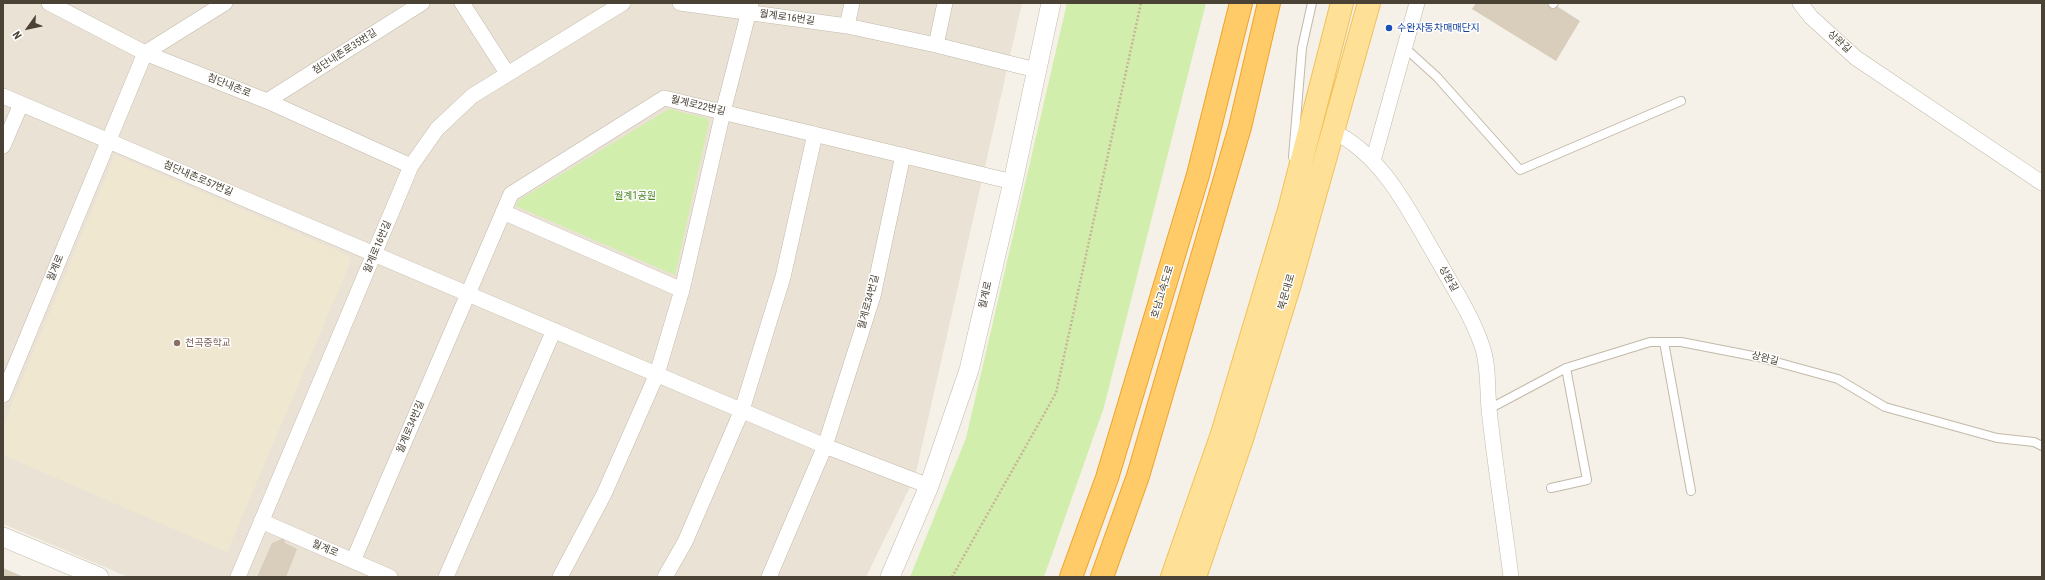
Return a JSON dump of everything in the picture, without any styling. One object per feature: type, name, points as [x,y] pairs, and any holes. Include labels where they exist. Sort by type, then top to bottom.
[{"type":"highway","name":"호남고속도로","points":[[1071,577],[1107,478],[1198,175],[1241,3]]},
{"type":"highway","points":[[1102,577],[1138,476],[1233,150],[1269,3]]},
{"type":"main road","points":[[1172,577],[1222,434],[1289,210],[1342,3]]},
{"type":"main road","name":"북문대로","points":[[1195,577],[1242,439],[1288,292],[1369,3]]},
{"type":"street","name":"첨단내촌로","points":[[49,3],[145,52],[267,102],[411,166]]},
{"type":"street","name":"첨단내촌로35번길","points":[[267,102],[422,3]]},
{"type":"street","points":[[462,3],[507,73]]},
{"type":"street","name":"월계로16번길","points":[[238,577],[411,166],[437,129],[472,96],[507,73],[623,3]]},
{"type":"street","name":"월계로16번길","points":[[680,3],[750,8],[847,26],[936,45],[1036,70]]},
{"type":"street","points":[[847,26],[852,3]]},
{"type":"street","points":[[936,45],[945,3]]},
{"type":"street","name":"월계로","points":[[890,577],[929,486],[969,370],[1051,3]]},
{"type":"street","points":[[1373,161],[1417,3]]},
{"type":"street","name":"상완길","points":[[1800,3],[1811,16],[1856,58],[2042,183]]},
{"type":"street","points":[[145,52],[221,4]]},
{"type":"street","points":[[560,577],[604,494],[657,374],[682,290],[723,112],[750,8]]},
{"type":"street","name":"월계로","points":[[3,395],[145,52]]},
{"type":"street","name":"첨단내촌로57번길","points":[[3,96],[375,254]]},
{"type":"street","name":"월계로22번길","points":[[468,294],[511,194],[664,98],[1012,182]]},
{"type":"street","points":[[3,146],[21,104]]},
{"type":"street","name":"상완길","points":[[1332,131],[1349,139],[1373,161],[1398,193],[1463,304],[1482,346],[1488,381],[1489,409],[1512,577]]},
{"type":"street","points":[[665,577],[685,542],[742,410],[784,276],[815,134]]},
{"type":"street","name":"월계로34번길","points":[[769,577],[825,446],[873,296],[903,155]]},
{"type":"street","points":[[503,212],[682,290]]},
{"type":"street","points":[[375,254],[825,446],[929,486]]},
{"type":"street","name":"월계로34번길","points":[[353,561],[468,294]]},
{"type":"street","points":[[446,577],[554,330]]},
{"type":"street","name":"월계로","points":[[261,521],[390,577]]},
{"type":"street","points":[[3,537],[98,577]]},
{"type":"lane","points":[[1289,210],[1302,48],[1312,3]]},
{"type":"lane","points":[[1404,47],[1438,77],[1520,170],[1681,101]]},
{"type":"lane","name":"상완길","points":[[1489,409],[1566,368],[1650,342],[1681,342],[1758,357],[1838,379],[1885,407],[1997,438],[2034,442],[2042,446]]},
{"type":"lane","points":[[1664,342],[1691,491]]},
{"type":"lane","points":[[1551,488],[1587,480],[1566,368]]},
{"type":"path","points":[[952,577],[1056,393],[1141,3]]},
{"type":"shaded area","points":[[3,3],[1022,3],[915,477],[866,577],[128,577],[3,524]]},
{"type":"shaded area","name":"천곡중학교","points":[[115,155],[348,255],[351,261],[227,552],[3,455],[3,425]]},
{"type":"green space","points":[[1067,3],[1206,3],[1104,407],[1044,577],[910,577],[966,438]]},
{"type":"green space","name":"월계1공원","points":[[669,109],[706,118],[709,122],[675,275],[516,206],[519,200]]},
{"type":"building","points":[[1476,3],[1552,3],[1580,21],[1556,61],[1472,9]]},
{"type":"building","points":[[284,538],[285,543],[297,549],[286,577],[257,577],[272,543]]},
{"type":"building","points":[[3,568],[24,577],[3,577]]},
{"type":"place","name":"수완자동차매매단지","points":[[1389,28]]},
{"type":"place","name":"천곡중학교","points":[[177,343]]}]
